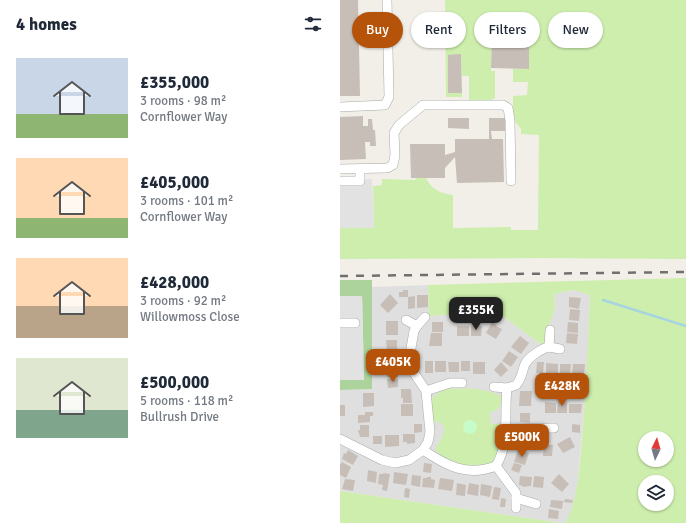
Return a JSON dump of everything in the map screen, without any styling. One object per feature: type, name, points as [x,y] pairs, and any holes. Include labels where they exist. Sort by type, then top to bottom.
[{"type":"street","points":[[340,107],[385,105],[389,97],[387,0]]},
{"type":"street","points":[[340,169],[387,168],[393,165],[395,155],[394,133],[399,125],[423,105],[503,105],[508,108],[510,120],[511,181]]},
{"type":"street","points":[[340,181],[360,181],[360,169]]},
{"type":"street","points":[[340,439],[382,460],[395,463],[409,460],[423,450],[428,442],[430,432],[426,391],[414,373],[412,361],[413,339],[416,326],[425,317]]},
{"type":"street","points":[[406,320],[416,326]]},
{"type":"street","points":[[340,323],[355,323]]},
{"type":"street","points":[[549,347],[550,330]]},
{"type":"street","points":[[494,387],[507,388],[516,385],[529,359],[543,349],[549,347],[560,349]]},
{"type":"street","points":[[426,391],[450,383],[462,383]]},
{"type":"street","points":[[423,450],[443,463],[459,469],[471,471],[483,470],[496,466],[503,454],[507,388]]},
{"type":"street","points":[[505,429],[554,428]]},
{"type":"street","points":[[496,466],[516,493],[516,508]]},
{"type":"street","points":[[516,498],[536,504]]},
{"type":"shaded area","points":[[372,179],[374,228],[340,228],[340,180]]},
{"type":"shaded area","points":[[428,285],[429,316],[497,312],[542,345],[555,307],[554,294],[574,290],[590,295],[587,376],[577,491],[572,511],[566,522],[561,523],[340,491],[340,390],[372,389],[372,287]]},
{"type":"shaded area","points":[[340,296],[362,296],[364,380],[340,380]]},
{"type":"green space","points":[[445,0],[686,0],[686,259],[340,259],[340,228],[374,228],[373,186],[382,185],[382,179],[415,180],[416,178],[426,178],[437,190],[453,195],[453,228],[511,227],[511,230],[538,230],[539,135],[521,134],[521,129],[513,119],[513,96],[527,95],[528,82],[513,82],[513,69],[528,69],[529,48],[540,48],[540,12],[474,12],[474,48],[492,48],[491,71],[495,71],[495,98],[489,101],[469,102],[469,76],[462,76],[461,55],[448,55],[449,93],[462,93],[462,97],[446,97],[445,48],[466,48],[466,12],[445,12]]},
{"type":"green space","points":[[686,278],[686,523],[561,523],[566,522],[574,502],[578,482],[585,403],[590,295],[574,290],[554,294],[555,307],[547,329],[546,338],[542,345],[497,312],[429,316],[428,285]]},
{"type":"green space","points":[[340,280],[372,280],[372,389],[340,390],[340,380],[364,379],[362,296],[340,296]]},
{"type":"green space","points":[[447,389],[475,389],[488,391],[501,396],[503,402],[496,411],[490,412],[491,424],[502,424],[500,452],[493,462],[486,466],[477,467],[458,464],[449,460],[435,450],[443,434],[444,427],[437,421],[433,425],[431,402],[436,395]]},
{"type":"green space","points":[[467,420],[473,420],[477,424],[477,430],[473,434],[467,434],[463,430],[463,424]]},
{"type":"green space","points":[[340,491],[561,523],[340,523]]},
{"type":"building","points":[[340,0],[358,0],[358,12],[352,12],[352,48],[359,48],[360,96],[340,96]]},
{"type":"building","points":[[492,48],[529,48],[529,69],[491,68]]},
{"type":"building","points":[[461,54],[462,93],[448,93],[448,55]]},
{"type":"building","points":[[363,116],[363,126],[368,126],[368,119],[372,119],[373,130],[375,130],[376,146],[370,146],[370,142],[365,142],[366,159],[340,160],[340,117]]},
{"type":"building","points":[[448,118],[469,118],[469,129],[448,128]]},
{"type":"building","points":[[489,118],[505,118],[505,131],[491,131],[492,139],[503,139],[504,182],[457,183],[455,157],[445,168],[445,178],[411,178],[410,144],[445,144],[445,155],[455,152],[455,139],[489,139]]},
{"type":"building","points":[[403,290],[408,290],[408,297],[399,297],[399,292],[403,292]]},
{"type":"building","points":[[390,294],[398,303],[388,313],[380,305]]},
{"type":"building","points":[[417,295],[428,295],[428,307],[417,308]]},
{"type":"building","points":[[415,296],[415,308],[408,309],[408,297]]},
{"type":"building","points":[[569,297],[581,298],[579,309],[569,307]]},
{"type":"building","points":[[570,309],[580,310],[579,321],[569,320]]},
{"type":"building","points":[[386,321],[398,321],[398,335],[386,335]]},
{"type":"building","points":[[432,322],[443,322],[443,332],[432,332]]},
{"type":"building","points":[[492,322],[502,329],[496,339],[486,333]]},
{"type":"building","points":[[568,322],[578,323],[578,333],[567,332]]},
{"type":"building","points":[[457,326],[469,326],[469,336],[457,336]]},
{"type":"building","points":[[471,326],[482,326],[481,336],[471,336]]},
{"type":"building","points":[[431,333],[442,333],[442,346],[429,346]]},
{"type":"building","points":[[567,333],[578,334],[577,344],[566,343]]},
{"type":"building","points":[[520,336],[529,343],[521,354],[511,347]]},
{"type":"building","points":[[386,340],[397,340],[397,351],[387,351]]},
{"type":"building","points":[[509,351],[518,357],[511,367],[502,361]]},
{"type":"building","points":[[397,352],[398,363],[387,363],[386,353]]},
{"type":"building","points":[[425,361],[433,361],[433,373],[425,373]]},
{"type":"building","points":[[435,361],[446,361],[446,372],[435,372]]},
{"type":"building","points":[[461,361],[470,361],[470,371],[461,371]]},
{"type":"building","points":[[448,362],[459,362],[459,372],[449,372]]},
{"type":"building","points":[[473,362],[485,362],[485,374],[473,374]]},
{"type":"building","points":[[501,362],[508,370],[501,377],[494,370]]},
{"type":"building","points":[[537,362],[544,362],[543,374],[536,373]]},
{"type":"building","points":[[546,363],[558,364],[558,375],[546,374]]},
{"type":"building","points":[[560,364],[571,364],[570,374],[560,374]]},
{"type":"building","points":[[573,364],[585,364],[584,375],[572,374]]},
{"type":"building","points":[[387,365],[398,365],[398,377],[387,377]]},
{"type":"building","points":[[387,379],[398,379],[398,387],[388,388]]},
{"type":"building","points":[[535,385],[544,385],[543,393],[535,393]]},
{"type":"building","points":[[401,389],[411,389],[412,403],[403,403],[403,398],[401,398]]},
{"type":"building","points":[[520,391],[532,391],[531,406],[519,406]]},
{"type":"building","points":[[363,393],[374,393],[374,406],[363,407]]},
{"type":"building","points":[[558,401],[567,402],[567,413],[557,413]]},
{"type":"building","points":[[545,402],[556,403],[556,413],[545,413]]},
{"type":"building","points":[[401,404],[413,404],[413,416],[401,416]]},
{"type":"building","points":[[569,404],[582,404],[581,413],[569,413]]},
{"type":"building","points":[[340,405],[345,405],[345,416],[340,416]]},
{"type":"building","points":[[365,412],[373,412],[373,416],[370,416],[370,422],[358,423],[358,415],[365,415]]},
{"type":"building","points":[[520,413],[530,413],[530,423],[520,422]]},
{"type":"building","points":[[414,424],[422,424],[422,432],[414,433]]},
{"type":"building","points":[[572,424],[580,425],[580,433],[572,432]]},
{"type":"building","points":[[360,425],[369,425],[369,437],[360,437],[358,430],[360,430]]},
{"type":"building","points":[[403,434],[415,434],[415,443],[407,444],[407,442],[403,442]]},
{"type":"building","points":[[385,435],[399,435],[399,446],[385,447]]},
{"type":"building","points":[[373,436],[382,436],[382,444],[373,444]]},
{"type":"building","points":[[520,437],[531,441],[528,450],[519,447],[520,445],[518,444]]},
{"type":"building","points":[[570,437],[575,447],[563,453],[557,444]]},
{"type":"building","points":[[544,445],[553,445],[552,456],[543,456]]},
{"type":"building","points":[[348,450],[358,456],[353,465],[342,459],[344,453],[346,454]]},
{"type":"building","points":[[518,450],[529,453],[525,465],[514,462]]},
{"type":"building","points":[[342,462],[351,467],[346,478],[340,475],[340,465]]},
{"type":"building","points":[[424,463],[432,464],[431,473],[423,472]]},
{"type":"building","points":[[514,463],[522,465],[519,473],[511,470]]},
{"type":"building","points":[[368,470],[377,472],[376,483],[367,481]]},
{"type":"building","points":[[394,472],[408,474],[406,485],[393,483]]},
{"type":"building","points":[[379,474],[390,474],[387,491],[382,490],[383,485],[378,484]]},
{"type":"building","points":[[559,474],[569,484],[562,492],[551,483]]},
{"type":"building","points":[[412,475],[421,476],[420,487],[411,485]]},
{"type":"building","points":[[520,476],[532,477],[531,486],[522,487],[523,486],[519,485]]},
{"type":"building","points":[[534,476],[544,477],[543,488],[533,487]]},
{"type":"building","points":[[431,477],[431,479],[435,480],[434,488],[422,487],[423,478]]},
{"type":"building","points":[[440,478],[454,480],[452,491],[438,489]]},
{"type":"building","points":[[345,479],[355,480],[353,491],[342,489]]},
{"type":"building","points":[[457,483],[466,485],[465,496],[456,495]]},
{"type":"building","points":[[469,483],[479,485],[478,496],[467,494]]},
{"type":"building","points":[[481,484],[492,486],[490,497],[480,495]]},
{"type":"building","points":[[494,487],[501,488],[499,500],[492,499]]},
{"type":"building","points":[[405,488],[410,489],[409,498],[404,497]]},
{"type":"building","points":[[501,498],[506,499],[505,507],[500,507]]},
{"type":"building","points":[[565,499],[573,500],[572,503],[564,502]]},
{"type":"building","points":[[551,500],[563,501],[562,509],[550,507]]},
{"type":"building","points":[[549,509],[559,511],[558,519],[548,518]]},
{"type":"waterway","points":[[603,300],[686,326]]},
{"type":"railway","points":[[340,276],[686,272]]}]
